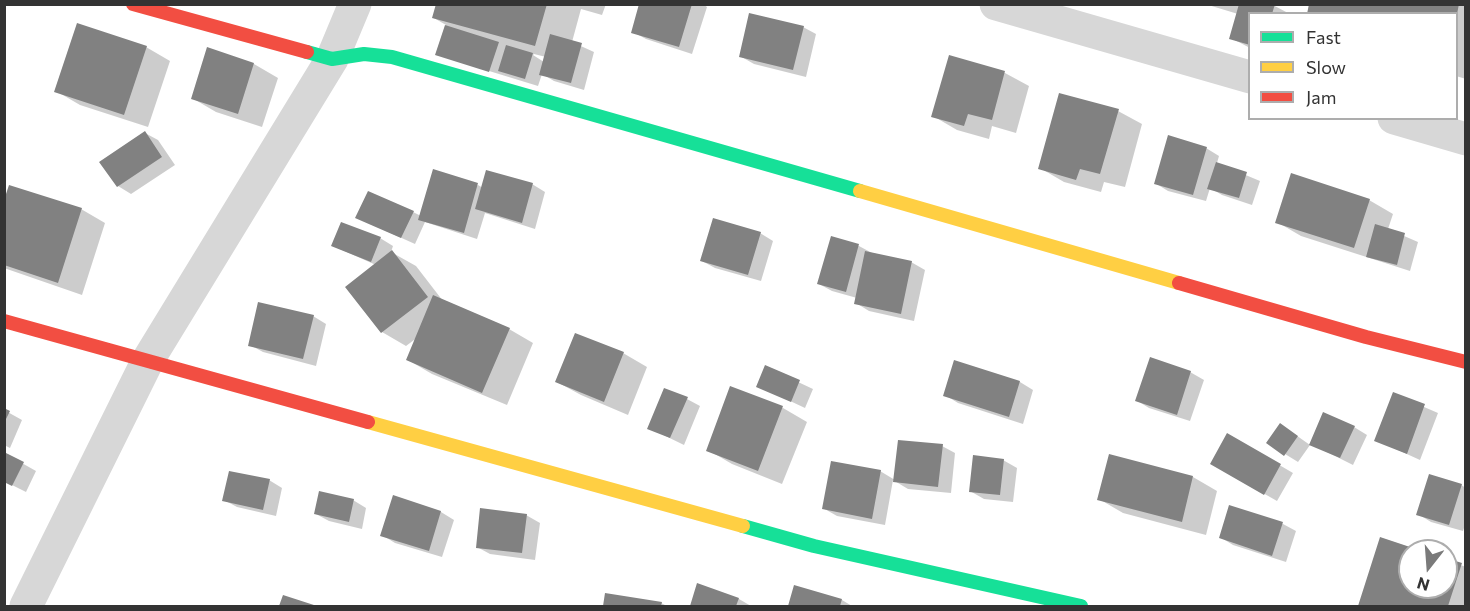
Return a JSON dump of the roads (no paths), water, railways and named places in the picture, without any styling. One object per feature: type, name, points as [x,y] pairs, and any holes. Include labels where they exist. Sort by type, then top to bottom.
[{"type":"street","points":[[133,4],[332,59],[364,54],[392,57],[1366,337],[1466,362]]},
{"type":"street","points":[[26,606],[148,360],[332,59],[355,4]]},
{"type":"street","points":[[996,4],[1248,76]]},
{"type":"street","points":[[1401,120],[1466,139]]},
{"type":"street","points":[[4,321],[814,546],[1081,606]]}]
